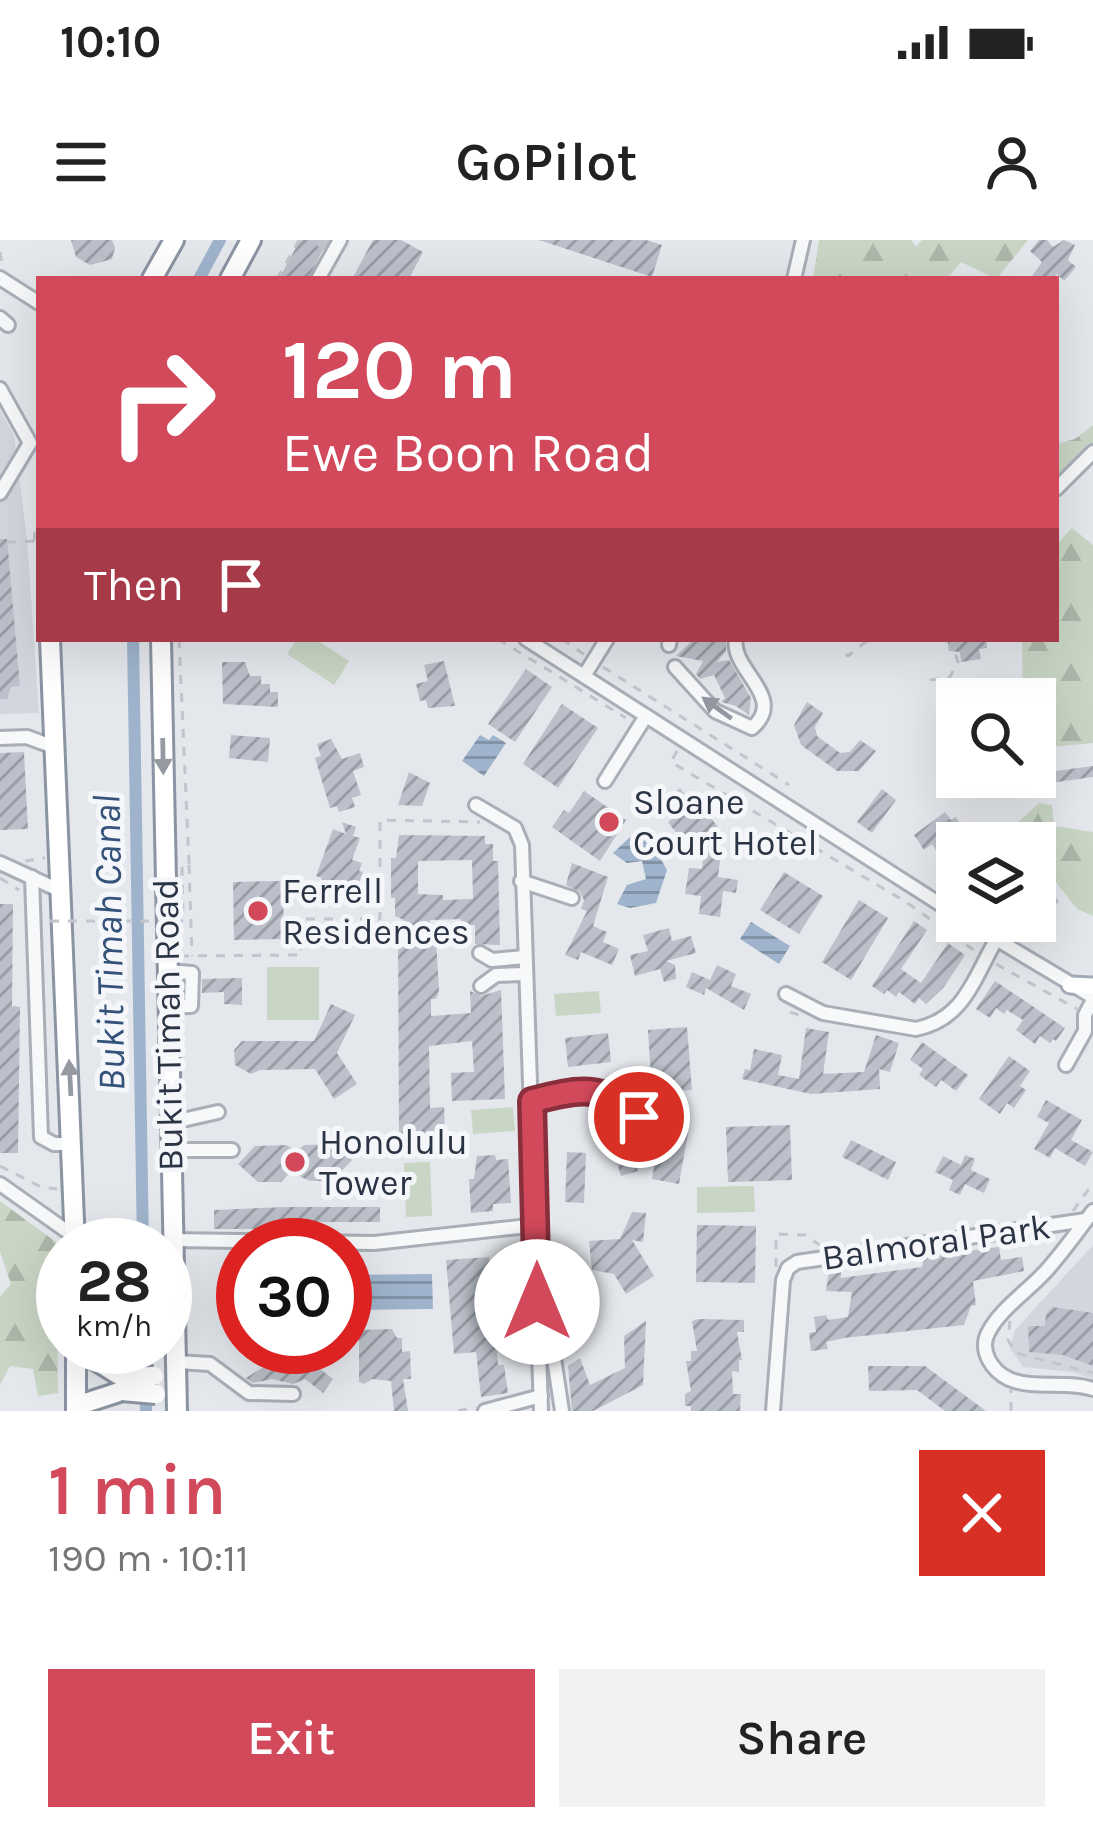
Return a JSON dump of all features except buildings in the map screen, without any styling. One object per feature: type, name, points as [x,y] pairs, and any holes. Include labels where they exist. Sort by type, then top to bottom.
[{"type":"highway","points":[[154,276],[174,240]]},
{"type":"highway","points":[[232,276],[251,240]]},
{"type":"highway","points":[[50,642],[75,1218]]},
{"type":"highway","name":"Bukit Timah Road","points":[[161,642],[171,1218]]},
{"type":"highway","points":[[76,1374],[76,1408],[122,1384],[155,1385]]},
{"type":"highway","points":[[109,1374],[122,1384]]},
{"type":"highway","points":[[155,1385],[164,1374]]},
{"type":"highway","name":"Bukit Timah Road","points":[[174,1411],[176,1374]]},
{"type":"highway","points":[[155,1385],[174,1411]]},
{"type":"main road","points":[[1070,985],[1093,986]]},
{"type":"street","points":[[320,276],[340,240]]},
{"type":"street","points":[[795,276],[803,240]]},
{"type":"street","points":[[0,278],[36,301]]},
{"type":"street","points":[[0,389],[34,443],[0,493]]},
{"type":"street","points":[[1059,486],[1093,452]]},
{"type":"street","points":[[531,642],[644,720],[936,902]]},
{"type":"street","points":[[584,676],[605,642]]},
{"type":"street","points":[[675,667],[715,711],[752,728],[763,715],[762,692],[735,653],[736,642]]},
{"type":"street","points":[[27,737],[53,717]]},
{"type":"street","points":[[605,781],[644,720]]},
{"type":"street","points":[[0,738],[27,737],[54,747]]},
{"type":"street","points":[[476,805],[515,828],[521,845],[541,1404],[484,1408]]},
{"type":"street","points":[[0,863],[61,891]]},
{"type":"street","points":[[32,878],[41,1137],[54,1144],[73,1144]]},
{"type":"street","points":[[521,881],[572,898]]},
{"type":"street","points":[[786,994],[823,1013],[916,1029],[945,1021],[954,1013],[995,942]]},
{"type":"street","points":[[999,942],[1093,998],[1088,1024],[1066,1065]]},
{"type":"street","points":[[480,953],[492,960],[525,958]]},
{"type":"street","points":[[481,986],[496,975],[526,974]]},
{"type":"street","points":[[532,1101],[604,1091],[639,1117]]},
{"type":"street","points":[[169,1124],[218,1112]]},
{"type":"street","points":[[169,1150],[232,1150]]},
{"type":"street","points":[[0,1184],[45,1218]]},
{"type":"street","name":"Balmoral Park","points":[[773,1411],[783,1280],[796,1262],[1064,1223],[1089,1215]]},
{"type":"street","name":"Balmoral Park","points":[[1089,1215],[1047,1270],[995,1322],[985,1346],[993,1367],[1012,1380],[1070,1383],[1093,1390]]},
{"type":"street","points":[[192,1240],[374,1243],[537,1225]]},
{"type":"street","points":[[538,1353],[554,1358],[562,1411]]},
{"type":"street","points":[[192,1361],[210,1364],[249,1393],[293,1394]]},
{"type":"path","points":[[280,276],[299,240]]},
{"type":"path","points":[[0,252],[0,265]]},
{"type":"path","points":[[7,542],[36,542]]},
{"type":"path","points":[[179,642],[191,956]]},
{"type":"path","points":[[503,642],[644,720]]},
{"type":"path","points":[[566,642],[789,785]]},
{"type":"path","points":[[846,654],[865,642]]},
{"type":"path","points":[[930,680],[950,677],[958,662],[956,653]]},
{"type":"path","points":[[679,748],[671,762],[906,902],[1088,1024]]},
{"type":"path","points":[[166,963],[191,956],[301,956],[301,919],[380,919],[380,820],[493,822]]},
{"type":"path","points":[[23,862],[48,857]]},
{"type":"path","points":[[50,920],[183,921],[182,864],[189,863]]},
{"type":"path","points":[[0,1166],[41,1187],[59,1190]]},
{"type":"path","points":[[1064,1223],[1093,1183]]},
{"type":"path","points":[[1012,1318],[1008,1340],[1016,1353],[1093,1373]]},
{"type":"path","points":[[1011,1411],[1011,1388],[1024,1388]]},
{"type":"path","points":[[458,1411],[484,1408]]},
{"type":"shaded area","points":[[0,410],[14,436],[27,539],[39,713],[0,714]]},
{"type":"shaded area","points":[[1093,1245],[1093,1379],[1023,1367],[1010,1348],[1015,1330]]},
{"type":"green space","points":[[819,240],[911,240],[916,247],[922,240],[1028,240],[998,276],[961,262],[949,276],[813,276]]},
{"type":"green space","points":[[1093,425],[1093,451],[1064,475],[1059,488],[1059,443],[1075,439]]},
{"type":"green space","points":[[1072,528],[1093,545],[1093,743],[1056,747],[1056,678],[1023,678],[1022,642],[1059,642],[1059,542]]},
{"type":"green space","points":[[295,642],[320,642],[349,661],[334,685],[287,654]]},
{"type":"green space","points":[[1039,803],[1052,805],[1054,822],[1018,822]]},
{"type":"green space","points":[[1056,826],[1093,832],[1093,916],[1077,909],[1056,882]]},
{"type":"green space","points":[[267,967],[319,967],[319,1020],[267,1020]]},
{"type":"green space","points":[[599,991],[601,1013],[556,1016],[554,994]]},
{"type":"green space","points":[[513,1107],[515,1131],[473,1134],[471,1110]]},
{"type":"green space","points":[[430,1162],[432,1216],[406,1217],[404,1163]]},
{"type":"green space","points":[[754,1186],[755,1212],[697,1213],[697,1187]]},
{"type":"green space","points":[[0,1201],[36,1227],[36,1374],[58,1374],[58,1393],[38,1396],[33,1369],[10,1366],[0,1385],[0,1297],[11,1284],[0,1252]]},
{"type":"water","points":[[480,735],[489,740],[493,735],[506,743],[484,776],[462,761]]},
{"type":"water","points":[[630,837],[651,842],[667,870],[656,903],[630,908],[617,904],[627,885],[646,879],[642,861],[627,863],[613,853]]},
{"type":"water","points":[[751,922],[790,946],[779,964],[740,939]]},
{"type":"water","points":[[432,1274],[433,1309],[372,1310],[372,1275]]},
{"type":"waterway","name":"Bukit Timah Canal","points":[[201,276],[220,240]]},
{"type":"waterway","name":"Bukit Timah Canal","points":[[133,642],[143,1218]]},
{"type":"waterway","name":"Bukit Timah Canal","points":[[145,1374],[146,1411]]},
{"type":"tunnel","points":[[319,240],[335,250]]},
{"type":"place","name":"Sloane Court Hotel","points":[[609,822]]},
{"type":"place","name":"Ferrell Residences","points":[[258,911]]},
{"type":"place","name":"Honolulu Tower","points":[[295,1162]]},
{"type":"route","points":[[537,1302],[532,1101],[604,1091],[639,1117]]}]
